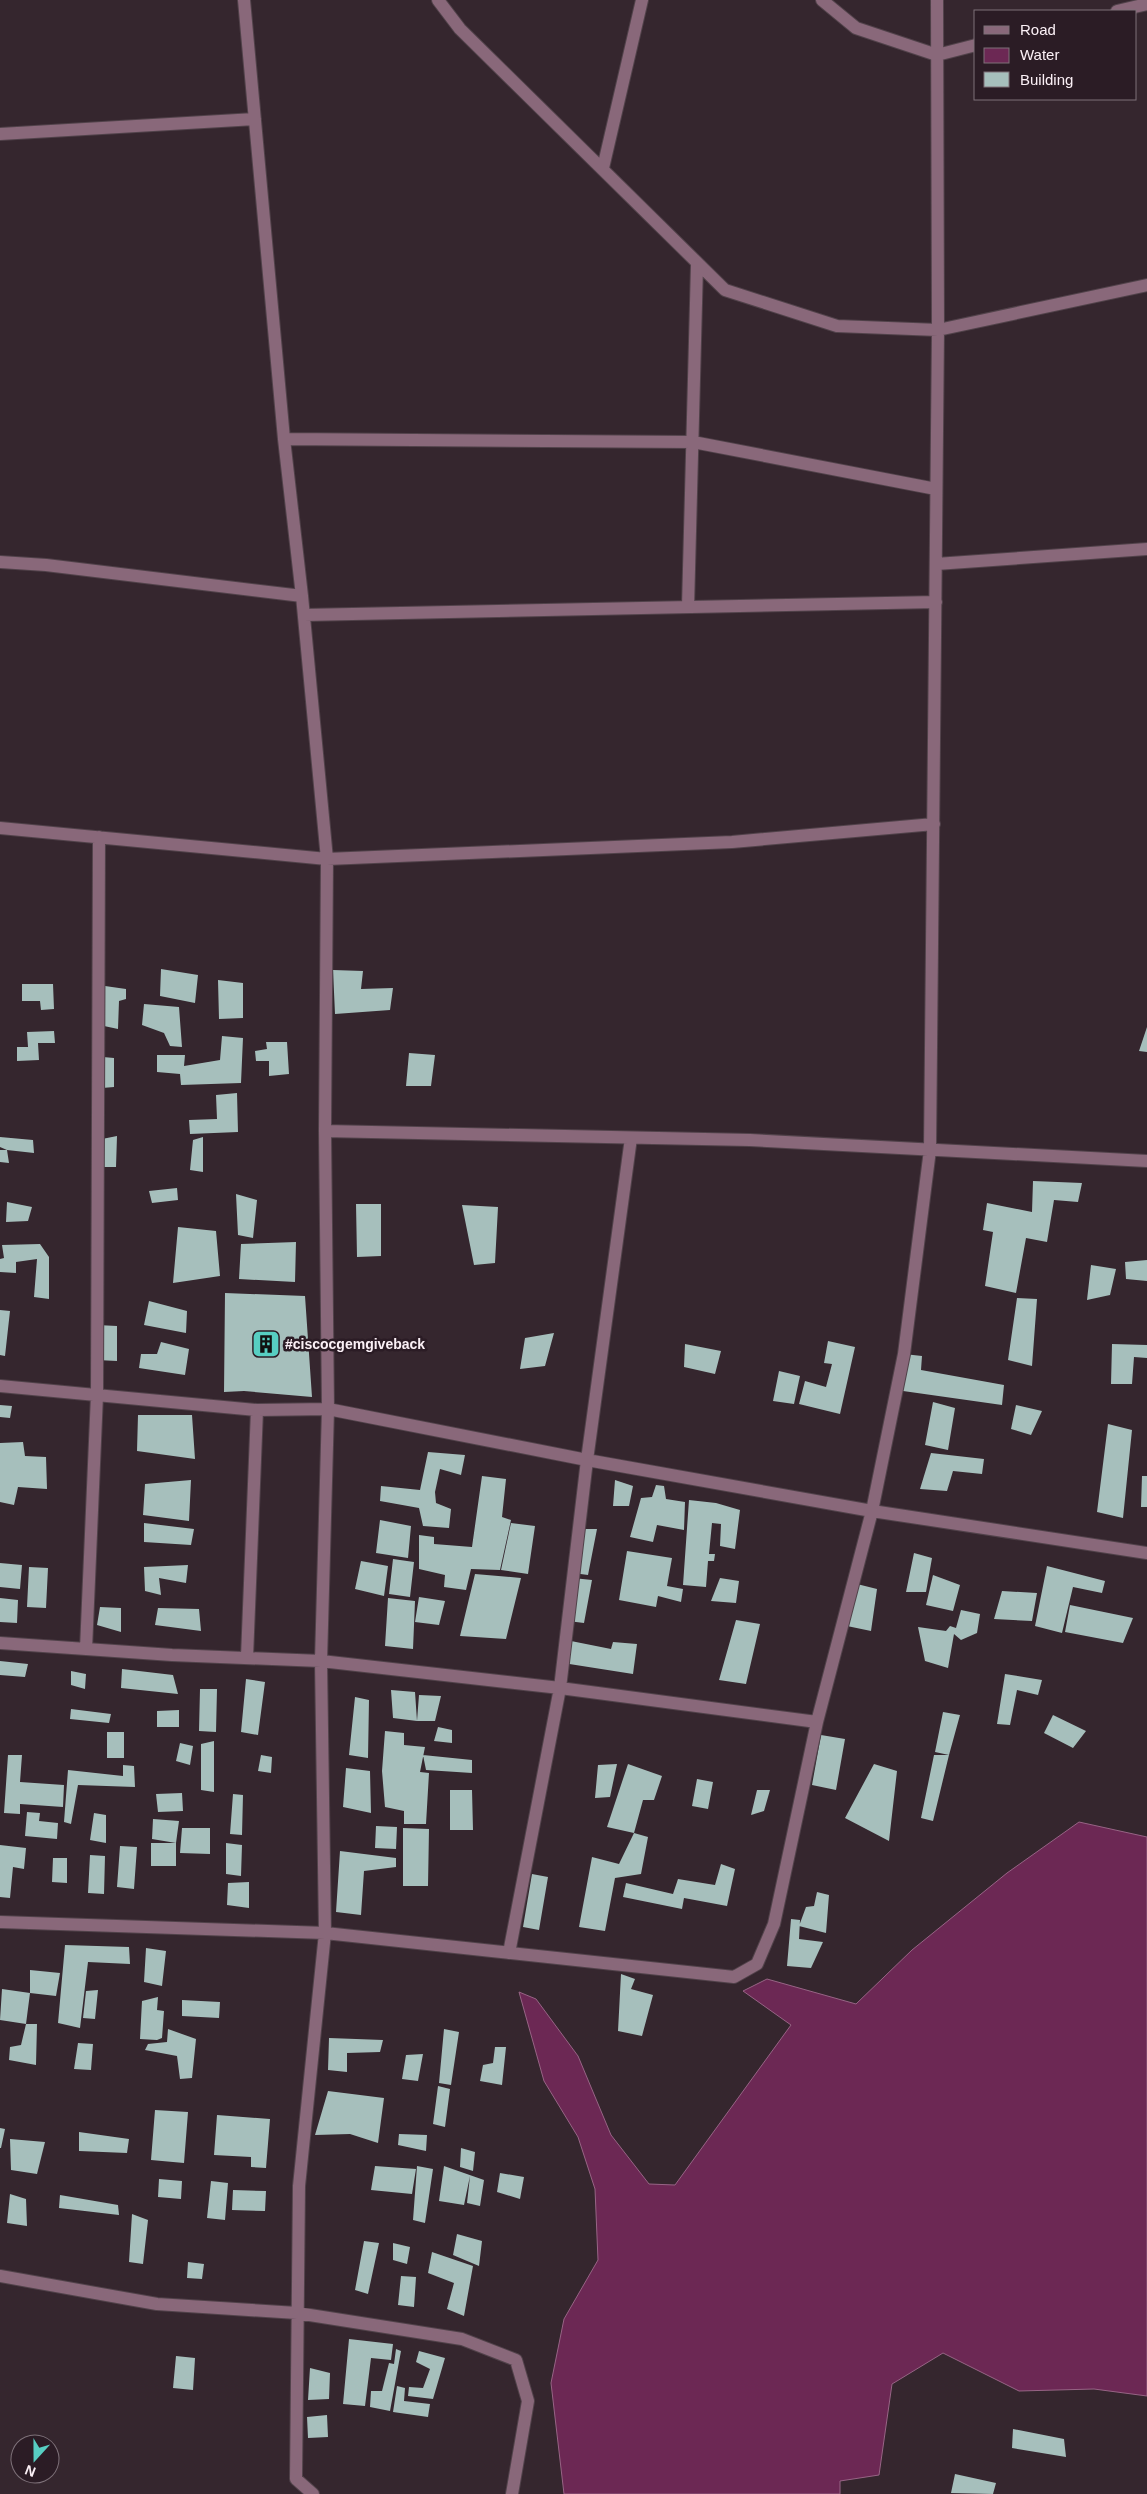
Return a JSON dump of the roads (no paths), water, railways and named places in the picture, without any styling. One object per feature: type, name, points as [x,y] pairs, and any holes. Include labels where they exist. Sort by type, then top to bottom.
[{"type":"street","points":[[244,0],[284,439],[304,615],[327,859],[325,1131],[328,1409],[321,1660],[325,1933],[299,2186],[297,2313],[296,2479],[313,2494]]},
{"type":"street","points":[[438,0],[460,29],[603,168],[697,265],[725,290],[837,326],[938,330],[1147,285]]},
{"type":"street","points":[[603,168],[642,0]]},
{"type":"street","points":[[822,0],[856,28],[937,54],[974,45]]},
{"type":"street","points":[[0,1922],[325,1933],[734,1977],[757,1964],[774,1924],[817,1722],[872,1511],[909,1330],[930,1150],[938,330],[937,0]]},
{"type":"street","points":[[1121,10],[1147,4]]},
{"type":"street","points":[[0,134],[255,119]]},
{"type":"street","points":[[688,607],[697,265]]},
{"type":"street","points":[[284,439],[693,442],[936,490]]},
{"type":"street","points":[[936,564],[1147,549]]},
{"type":"street","points":[[0,562],[46,565],[302,596]]},
{"type":"street","points":[[304,615],[936,602]]},
{"type":"street","points":[[0,828],[327,859],[732,842],[934,824]]},
{"type":"street","points":[[86,1649],[97,1395],[98,837]]},
{"type":"street","points":[[325,1131],[750,1140],[1147,1161]]},
{"type":"street","points":[[509,1953],[560,1688],[587,1460],[631,1138]]},
{"type":"street","points":[[0,1386],[257,1410],[328,1409],[587,1460],[872,1511],[1147,1553]]},
{"type":"street","points":[[247,1657],[257,1410]]},
{"type":"street","points":[[0,1643],[172,1655],[321,1660],[560,1688],[817,1722]]},
{"type":"street","points":[[0,2276],[157,2304],[297,2313],[462,2339],[516,2360],[528,2401],[512,2494]]},
{"type":"water","points":[[1079,1822],[1147,1837],[1147,2396],[1094,2389],[1019,2391],[943,2353],[892,2384],[879,2475],[840,2481],[840,2494],[564,2494],[551,2383],[564,2319],[598,2260],[595,2189],[578,2137],[544,2081],[519,1992],[536,1999],[578,2056],[611,2135],[649,2184],[675,2185],[791,2025],[743,1991],[767,1979],[856,2004],[912,1950],[1007,1873]]},
{"type":"place","name":"#ciscocgemgiveback","points":[[266,1344]]}]
